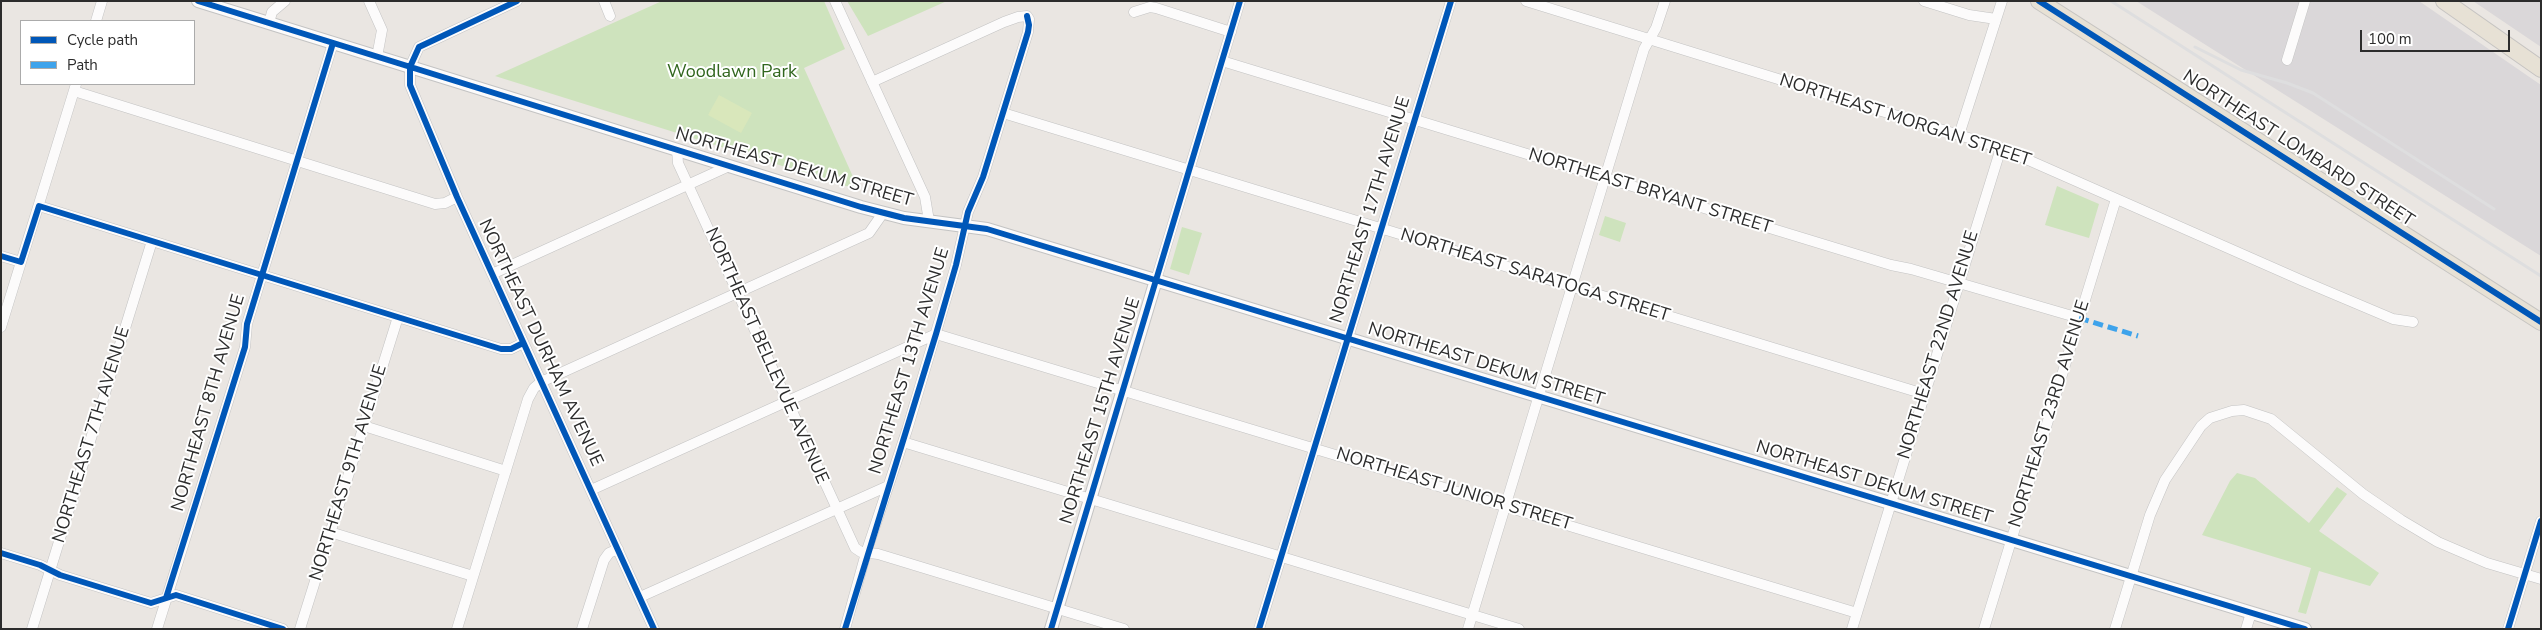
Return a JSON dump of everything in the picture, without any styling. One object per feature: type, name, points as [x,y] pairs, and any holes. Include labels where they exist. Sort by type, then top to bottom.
[{"type":"main road","name":"NORTHEAST LOMBARD STREET","points":[[2039,1],[2541,322]]},
{"type":"main road","points":[[2444,1],[2541,69]]},
{"type":"street","points":[[96,20],[102,1]]},
{"type":"street","name":"NORTHEAST DEKUM STREET","points":[[198,1],[225,5],[269,23],[727,167],[883,213],[987,229],[2305,629]]},
{"type":"street","points":[[269,23],[272,12],[285,1]]},
{"type":"street","points":[[368,1],[382,30],[377,57]]},
{"type":"street","points":[[410,67],[417,49],[422,45],[517,1]]},
{"type":"street","points":[[604,1],[610,16]]},
{"type":"street","points":[[835,1],[925,197],[929,221]]},
{"type":"street","name":"NORTHEAST 15TH AVENUE","points":[[1051,629],[1240,1]]},
{"type":"street","name":"NORTHEAST 17TH AVENUE","points":[[1258,629],[1450,1]]},
{"type":"street","name":"NORTHEAST MORGAN STREET","points":[[1526,1],[2000,148],[2393,318],[2413,322]]},
{"type":"street","points":[[1468,629],[1644,50],[1656,28],[1665,1]]},
{"type":"street","points":[[1924,1],[1963,13],[1996,19]]},
{"type":"street","points":[[1959,135],[2002,1]]},
{"type":"street","points":[[2287,60],[2305,1]]},
{"type":"street","points":[[1134,12],[1146,8],[1156,8],[1231,32]]},
{"type":"street","name":"NORTHEAST 13TH AVENUE","points":[[844,629],[866,553],[936,334],[956,265],[964,226],[983,177],[1028,32],[1029,25],[1026,16],[1004,22],[872,82]]},
{"type":"street","name":"NORTHEAST 8TH AVENUE","points":[[157,629],[245,347],[247,324],[333,43]]},
{"type":"street","name":"NORTHEAST BRYANT STREET","points":[[1222,61],[1891,265],[1911,268],[1958,284],[2078,318]]},
{"type":"street","name":"NORTHEAST DURHAM AVENUE","points":[[410,67],[409,81],[413,97],[654,629]]},
{"type":"street","points":[[1,327],[75,87],[297,161],[435,204],[445,203],[457,197]]},
{"type":"street","name":"NORTHEAST SARATOGA STREET","points":[[1003,113],[1924,394]]},
{"type":"street","name":"NORTHEAST 22ND AVENUE","points":[[1852,629],[2000,148]]},
{"type":"street","name":"NORTHEAST BELLEVUE AVENUE","points":[[677,150],[678,163],[836,509],[855,548],[866,553]]},
{"type":"street","points":[[492,274],[689,186],[727,167]]},
{"type":"street","name":"NORTHEAST 23RD AVENUE","points":[[1984,629],[2116,199]]},
{"type":"street","points":[[39,206],[501,349],[512,349],[523,343]]},
{"type":"street","points":[[457,629],[528,399],[541,382],[869,233],[883,213]]},
{"type":"street","name":"NORTHEAST 7TH AVENUE","points":[[32,629],[152,241]]},
{"type":"street","points":[[1,256],[21,262]]},
{"type":"street","name":"NORTHEAST 9TH AVENUE","points":[[300,629],[398,317]]},
{"type":"street","points":[[591,490],[936,334]]},
{"type":"street","name":"NORTHEAST JUNIOR STREET","points":[[936,334],[1124,389],[1857,613]]},
{"type":"street","points":[[2115,629],[2156,498],[2175,463],[2210,418],[2219,413],[2244,410],[2264,416],[2285,428],[2348,482],[2418,531],[2461,553],[2541,579]]},
{"type":"street","points":[[364,426],[506,471]]},
{"type":"street","points":[[903,442],[1518,629]]},
{"type":"street","points":[[640,597],[888,486]]},
{"type":"street","points":[[2508,629],[2541,521]]},
{"type":"street","points":[[330,532],[473,576]]},
{"type":"street","points":[[582,629],[604,560],[608,553],[618,549]]},
{"type":"street","points":[[1,553],[151,603],[176,595],[283,629]]},
{"type":"street","points":[[866,553],[878,554],[1124,629]]},
{"type":"street","points":[[2246,629],[2251,613]]},
{"type":"shaded area","points":[[2136,1],[2419,1],[2541,85],[2541,256]]},
{"type":"shaded area","points":[[2473,1],[2541,1],[2541,47]]},
{"type":"green space","name":"Woodlawn Park","points":[[662,1],[824,1],[845,49],[804,68],[859,190],[495,76]]},
{"type":"green space","points":[[847,1],[947,1],[868,36]]},
{"type":"green space","points":[[719,95],[752,113],[741,133],[708,115]]},
{"type":"green space","points":[[2057,186],[2099,204],[2089,238],[2045,225]]},
{"type":"green space","points":[[1605,216],[1626,223],[1620,242],[1599,235]]},
{"type":"green space","points":[[1182,227],[1202,233],[1189,275],[1170,269]]},
{"type":"green space","points":[[2237,473],[2255,478],[2309,523],[2337,487],[2347,494],[2319,531],[2379,573],[2370,586],[2319,571],[2306,614],[2298,612],[2311,568],[2202,535],[2230,481]]},
{"type":"railway","points":[[2111,1],[2541,276]]},
{"type":"railway","points":[[2195,47],[2241,70],[2287,83],[2313,93],[2494,209]]},
{"type":"marked path","points":[[2079,318],[2138,336]]},
{"type":"cycle path","points":[[198,1],[861,207],[904,218],[987,229],[2305,629]]},
{"type":"cycle path","points":[[517,1],[419,47],[410,67],[410,85],[457,197],[654,629]]},
{"type":"cycle path","points":[[1051,629],[1240,1]]},
{"type":"cycle path","points":[[1259,629],[1451,1]]},
{"type":"cycle path","points":[[2039,1],[2541,322]]},
{"type":"cycle path","points":[[845,629],[936,334],[956,265],[968,212],[983,177],[1028,32],[1027,16]]},
{"type":"cycle path","points":[[166,598],[245,347],[247,324],[333,43]]},
{"type":"cycle path","points":[[1,256],[21,262],[39,206],[501,349],[511,349],[523,343]]},
{"type":"cycle path","points":[[2508,629],[2541,521]]},
{"type":"cycle path","points":[[1,553],[40,565],[60,575],[151,603],[176,595],[283,629]]}]
